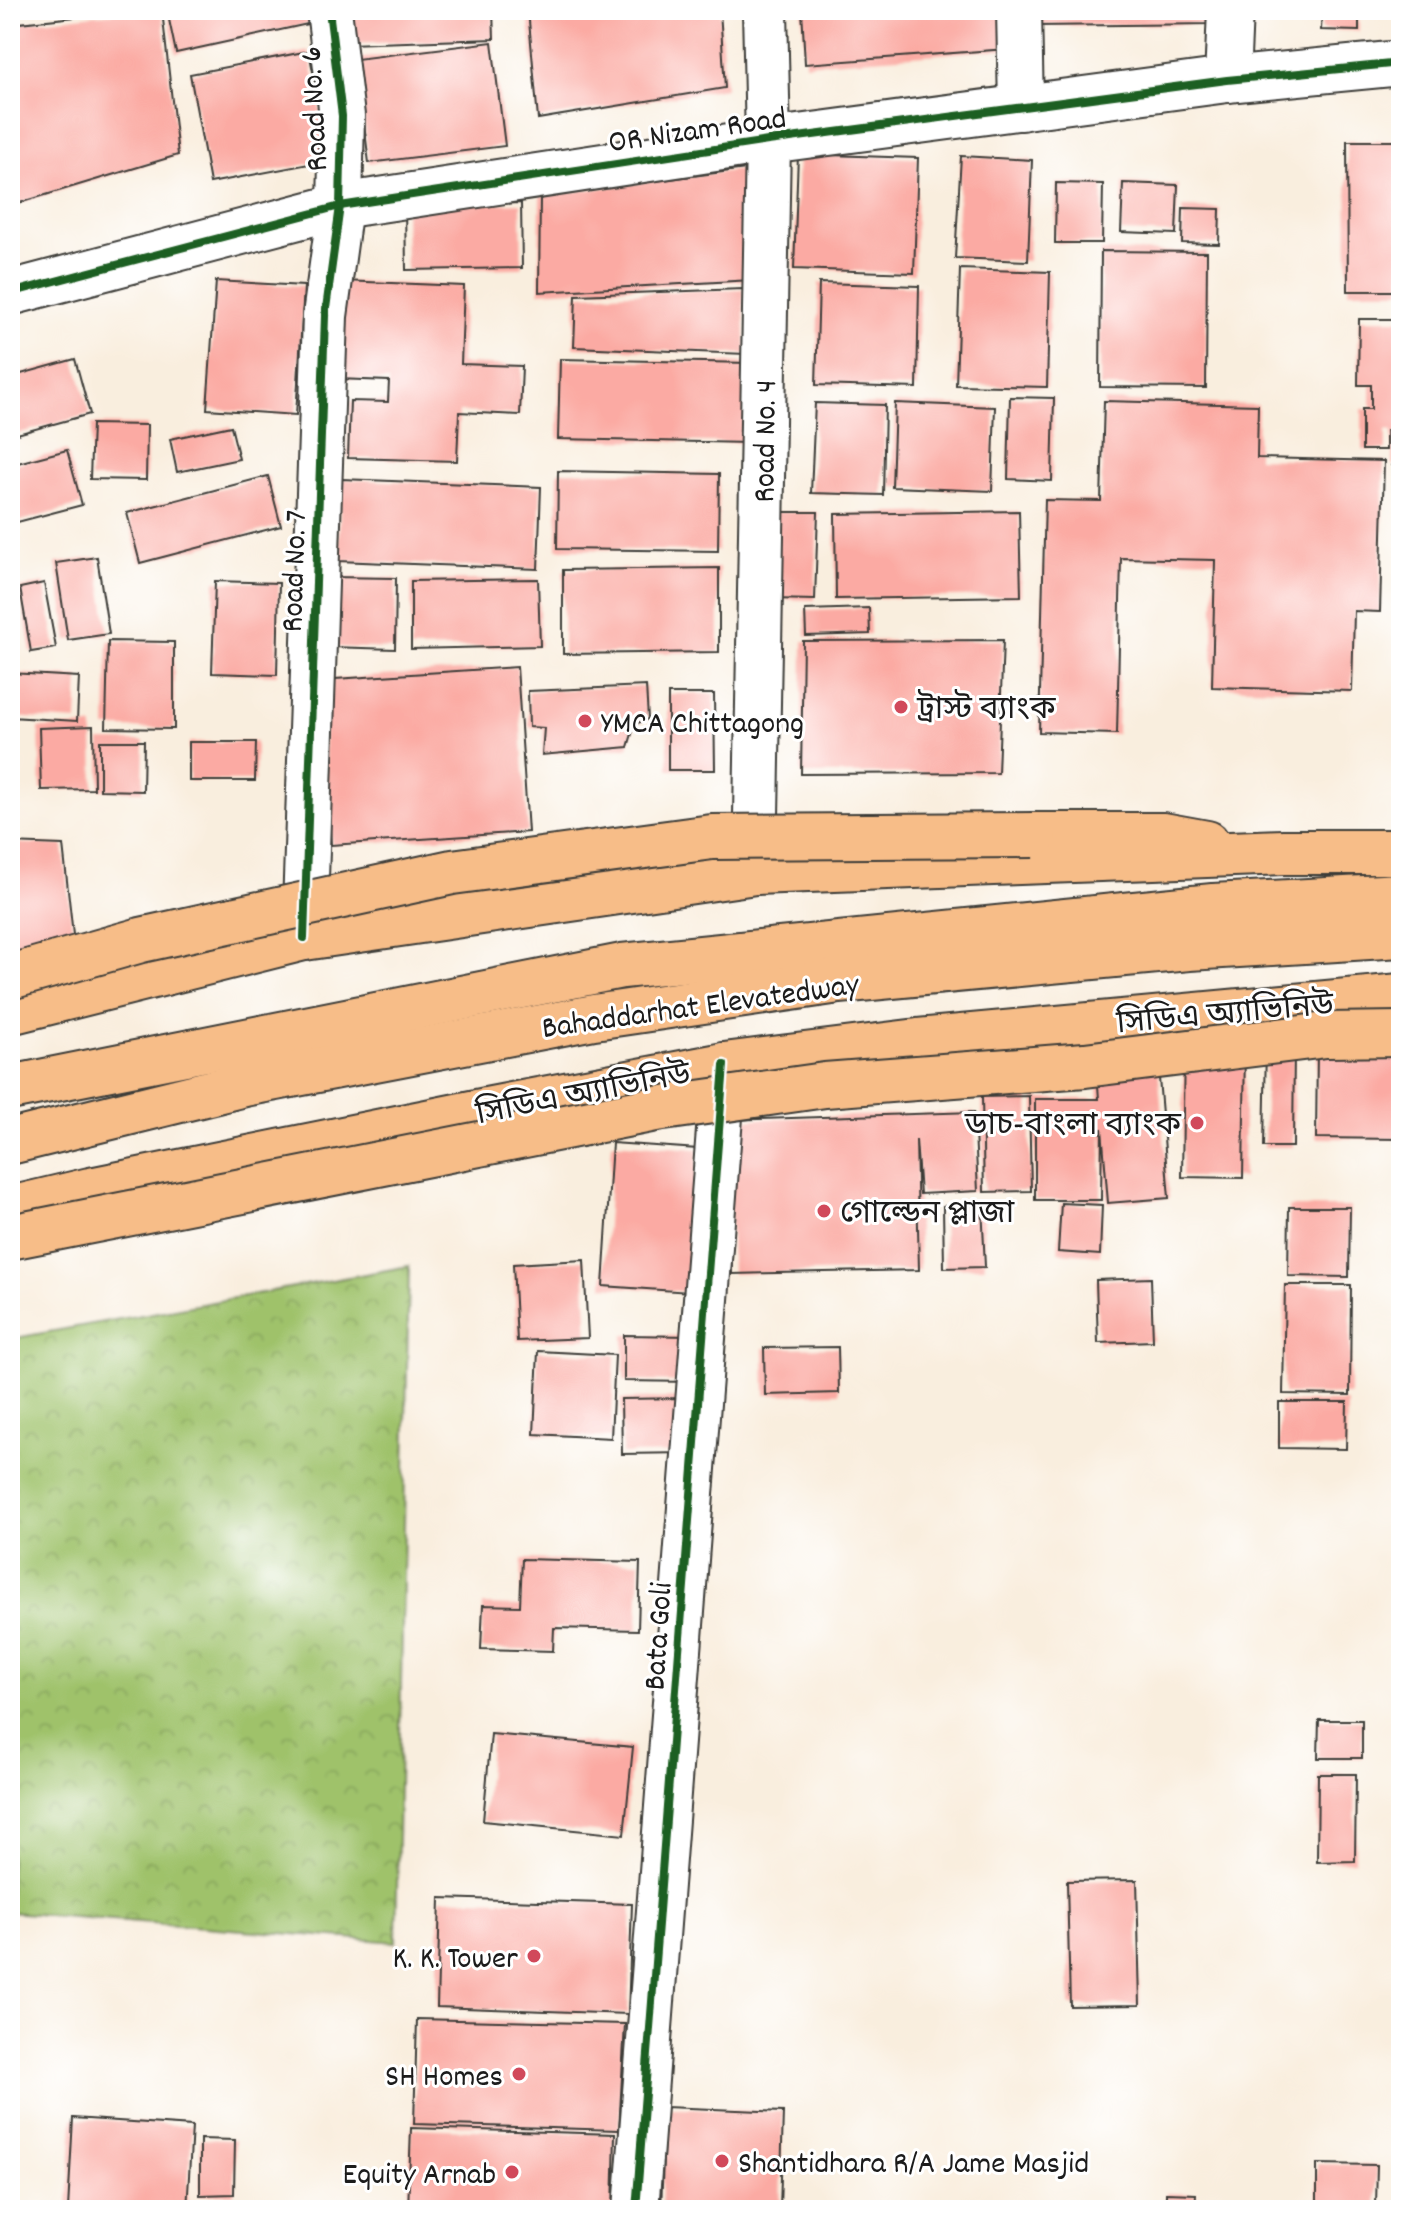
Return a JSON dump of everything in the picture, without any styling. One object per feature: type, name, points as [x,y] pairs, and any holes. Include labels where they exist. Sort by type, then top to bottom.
[{"type":"main road","points":[[10,977],[141,940],[452,872],[712,837],[1163,835],[1263,854]]},
{"type":"main road","points":[[10,1012],[304,938],[755,872],[1401,852]]},
{"type":"main road","name":"Bahaddarhat Elevatedway","points":[[10,1088],[622,966],[1213,906],[1401,896]]},
{"type":"main road","name":"Bahaddarhat Elevatedway","points":[[10,1142],[245,1084],[594,1017],[839,981],[1189,948],[1401,935]]},
{"type":"main road","name":"সিডিএ অ্যাভিনিউ","points":[[10,1209],[491,1109],[724,1065],[918,1041],[1401,996]]},
{"type":"main road","points":[[10,1237],[656,1109],[825,1085],[1085,1065],[1326,1035],[1401,1034]]},
{"type":"street","name":"Road No. 6","points":[[329,10],[342,116],[340,206]]},
{"type":"street","name":"Road No. 4","points":[[755,872],[768,141],[765,10]]},
{"type":"street","points":[[1019,10],[1021,108]]},
{"type":"street","points":[[1227,80],[1230,10]]},
{"type":"street","name":"OR Nizam Road","points":[[10,293],[340,206],[768,141],[1227,80],[1401,63]]},
{"type":"street","name":"Road No. 7","points":[[304,938],[325,316],[340,206]]},
{"type":"street","name":"Bata Goli","points":[[636,2210],[724,1065]]},
{"type":"green space","points":[[409,1266],[396,1942],[10,1912],[10,1339]]},
{"type":"building","points":[[162,10],[178,155],[16,204],[10,152],[10,24]]},
{"type":"building","points":[[167,10],[324,10],[326,20],[176,53]]},
{"type":"building","points":[[347,10],[493,10],[494,39],[348,44]]},
{"type":"building","points":[[528,10],[720,10],[725,88],[538,119]]},
{"type":"building","points":[[802,10],[1004,10],[1007,49],[805,64]]},
{"type":"building","points":[[1034,10],[1215,10],[1214,24],[1034,26]]},
{"type":"building","points":[[1322,10],[1359,10],[1359,31],[1321,30]]},
{"type":"building","points":[[492,42],[505,146],[369,163],[356,59]]},
{"type":"building","points":[[309,51],[330,160],[210,183],[190,74]]},
{"type":"building","points":[[1347,141],[1401,141],[1401,291],[1348,291]]},
{"type":"building","points":[[798,154],[918,158],[914,273],[794,269]]},
{"type":"building","points":[[961,156],[1032,160],[1028,261],[955,258]]},
{"type":"building","points":[[746,169],[752,280],[539,292],[540,196]]},
{"type":"building","points":[[1056,183],[1103,184],[1102,243],[1055,243]]},
{"type":"building","points":[[1123,183],[1178,185],[1176,234],[1121,232]]},
{"type":"building","points":[[521,203],[522,268],[406,270],[405,205]]},
{"type":"building","points":[[1183,208],[1220,209],[1219,244],[1182,243]]},
{"type":"building","points":[[1101,251],[1207,252],[1206,388],[1100,387]]},
{"type":"building","points":[[960,269],[1050,272],[1047,387],[956,385]]},
{"type":"building","points":[[216,281],[304,286],[296,415],[207,409]]},
{"type":"building","points":[[342,281],[464,286],[461,364],[522,366],[520,415],[459,412],[457,461],[348,458],[350,401],[388,402],[389,381],[338,379]]},
{"type":"building","points":[[819,283],[919,286],[917,388],[816,385]]},
{"type":"building","points":[[743,289],[746,354],[574,347],[576,295]]},
{"type":"building","points":[[1359,319],[1401,319],[1401,465],[1392,465],[1392,431],[1386,430],[1386,450],[1362,450],[1362,409],[1371,409],[1371,385],[1358,385]]},
{"type":"building","points":[[75,359],[90,414],[10,436],[10,377]]},
{"type":"building","points":[[560,359],[750,363],[749,443],[558,439]]},
{"type":"building","points":[[1010,397],[1054,398],[1052,481],[1008,479]]},
{"type":"building","points":[[1104,401],[1258,405],[1257,458],[1384,461],[1380,612],[1354,611],[1352,691],[1212,687],[1215,560],[1121,558],[1117,734],[1039,732],[1045,500],[1101,501]]},
{"type":"building","points":[[815,403],[885,405],[883,495],[811,493]]},
{"type":"building","points":[[895,403],[995,407],[992,491],[892,487]]},
{"type":"building","points":[[92,424],[147,425],[146,480],[90,479]]},
{"type":"building","points":[[231,426],[239,459],[177,472],[170,439]]},
{"type":"building","points":[[67,450],[82,505],[10,524],[10,465]]},
{"type":"building","points":[[558,471],[719,474],[718,551],[557,549]]},
{"type":"building","points":[[268,476],[281,526],[140,563],[127,513]]},
{"type":"building","points":[[341,479],[541,487],[538,569],[338,561]]},
{"type":"building","points":[[1019,511],[1021,596],[836,599],[835,514]]},
{"type":"building","points":[[774,512],[818,512],[815,600],[772,599]]},
{"type":"building","points":[[97,557],[109,634],[68,640],[56,563]]},
{"type":"building","points":[[719,568],[719,652],[563,654],[563,570]]},
{"type":"building","points":[[330,577],[396,578],[395,649],[329,647]]},
{"type":"building","points":[[538,579],[540,646],[411,649],[411,581]]},
{"type":"building","points":[[215,581],[279,583],[277,675],[212,673]]},
{"type":"building","points":[[44,583],[56,648],[31,652],[20,588]]},
{"type":"building","points":[[869,608],[870,634],[806,636],[805,610]]},
{"type":"building","name":"ট্রাস্ট ব্যাংক","points":[[1003,640],[998,773],[801,774],[803,641]]},
{"type":"building","points":[[108,641],[174,642],[174,729],[106,728]]},
{"type":"building","points":[[517,667],[528,832],[331,845],[320,680]]},
{"type":"building","points":[[10,673],[79,677],[77,721],[10,717]]},
{"type":"building","name":"YMCA Chittagong","points":[[646,686],[648,719],[635,724],[628,747],[542,755],[544,728],[529,727],[528,691]]},
{"type":"building","points":[[668,694],[714,694],[715,770],[668,770]]},
{"type":"building","points":[[93,726],[94,789],[41,790],[39,728]]},
{"type":"building","points":[[100,741],[144,741],[143,791],[100,790]]},
{"type":"building","points":[[189,742],[256,742],[255,781],[189,781]]},
{"type":"building","points":[[10,843],[63,845],[75,953],[10,962]]},
{"type":"building","points":[[1184,1047],[1245,1047],[1243,1178],[1182,1177]]},
{"type":"building","points":[[1266,1047],[1294,1047],[1293,1147],[1264,1147]]},
{"type":"building","points":[[1317,1049],[1401,1050],[1401,1139],[1316,1138]]},
{"type":"building","points":[[1158,1066],[1169,1198],[1108,1203],[1102,1128],[1101,1200],[1035,1200],[1035,1099],[1099,1099],[1097,1071]]},
{"type":"building","points":[[1029,1096],[1031,1191],[984,1192],[982,1097]]},
{"type":"building","name":"গোল্ডেন প্লাজা","points":[[974,1112],[978,1191],[920,1194],[916,1140],[919,1270],[732,1274],[728,1120]]},
{"type":"building","points":[[612,1143],[698,1149],[690,1292],[603,1286]]},
{"type":"building","points":[[1061,1203],[1102,1205],[1100,1255],[1058,1252]]},
{"type":"building","points":[[982,1205],[985,1267],[944,1268],[943,1206]]},
{"type":"building","points":[[1289,1207],[1350,1207],[1349,1277],[1288,1276]]},
{"type":"building","points":[[584,1260],[588,1338],[517,1341],[513,1264]]},
{"type":"building","points":[[1151,1278],[1153,1341],[1098,1343],[1096,1280]]},
{"type":"building","points":[[1285,1285],[1351,1285],[1350,1395],[1283,1394]]},
{"type":"building","points":[[624,1335],[692,1336],[691,1382],[624,1381]]},
{"type":"building","points":[[838,1347],[839,1393],[765,1395],[764,1348]]},
{"type":"building","points":[[538,1351],[615,1355],[611,1438],[534,1434]]},
{"type":"building","points":[[687,1398],[687,1453],[622,1454],[621,1399]]},
{"type":"building","points":[[1279,1402],[1347,1402],[1346,1449],[1279,1448]]},
{"type":"building","points":[[522,1559],[640,1562],[638,1630],[554,1628],[553,1651],[481,1649],[483,1605],[520,1606]]},
{"type":"building","points":[[1319,1720],[1362,1720],[1362,1758],[1318,1758]]},
{"type":"building","points":[[491,1734],[633,1747],[624,1835],[483,1821]]},
{"type":"building","points":[[1318,1774],[1356,1774],[1355,1861],[1317,1862]]},
{"type":"building","points":[[1137,1880],[1140,2005],[1070,2006],[1067,1881]]},
{"type":"building","name":"K. K. Tower","points":[[440,1898],[632,1904],[628,2014],[437,2007]]},
{"type":"building","name":"SH Homes","points":[[417,2019],[625,2024],[619,2130],[414,2124]]},
{"type":"building","name":"Shantidhara R/A Jame Masjid","points":[[665,2107],[783,2112],[780,2210],[661,2210]]},
{"type":"building","points":[[73,2118],[192,2126],[187,2210],[68,2209]]},
{"type":"building","name":"Equity Arnab","points":[[411,2128],[615,2134],[613,2210],[408,2210]]},
{"type":"building","points":[[200,2139],[235,2140],[234,2194],[200,2195]]},
{"type":"building","points":[[1317,2164],[1377,2165],[1376,2206],[1317,2205]]},
{"type":"building","points":[[1166,2193],[1196,2194],[1195,2210],[1166,2210]]},
{"type":"building","points":[[198,2204],[263,2204],[263,2210],[198,2210]]},
{"type":"cycle path","points":[[304,938],[325,316],[340,206],[342,116],[329,10]]},
{"type":"cycle path","points":[[10,293],[340,206],[768,141],[1227,80],[1401,63]]},
{"type":"cycle path","points":[[636,2210],[724,1065]]},
{"type":"place","name":"ট্রাস্ট ব্যাংক","points":[[901,707]]},
{"type":"place","name":"YMCA Chittagong","points":[[585,721]]},
{"type":"place","name":"ডাচ-বাংলা ব্যাংক","points":[[1197,1123]]},
{"type":"place","name":"গোল্ডেন প্লাজা","points":[[824,1211]]},
{"type":"place","name":"K. K. Tower","points":[[534,1956]]},
{"type":"place","name":"SH Homes","points":[[519,2074]]},
{"type":"place","name":"Shantidhara R/A Jame Masjid","points":[[722,2161]]},
{"type":"place","name":"Equity Arnab","points":[[512,2172]]}]
